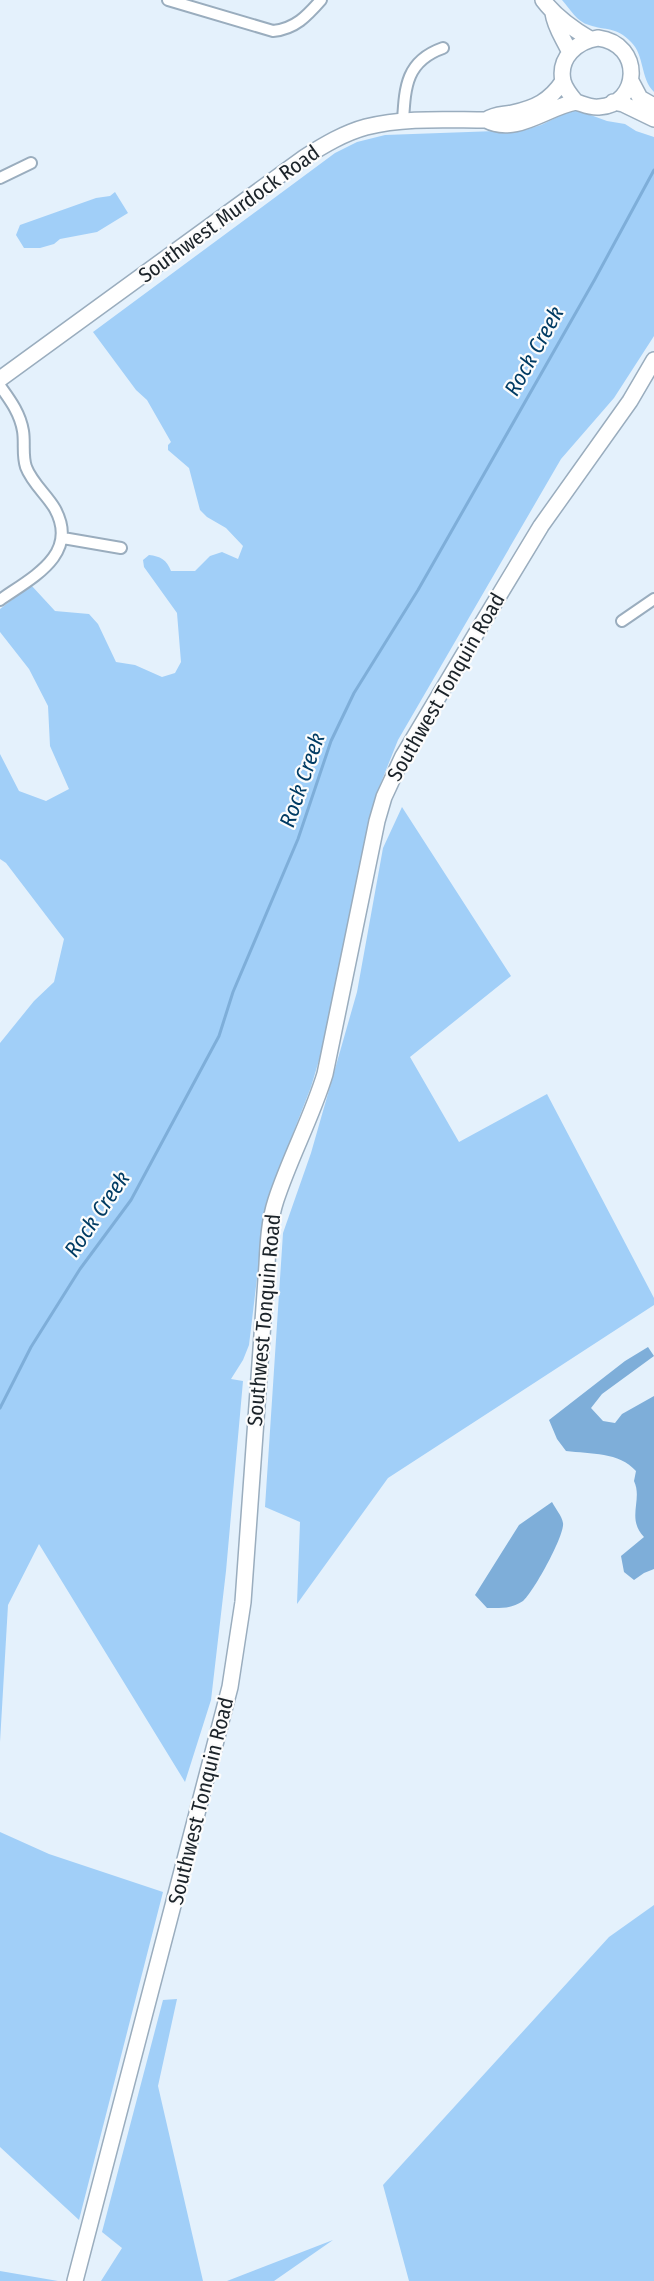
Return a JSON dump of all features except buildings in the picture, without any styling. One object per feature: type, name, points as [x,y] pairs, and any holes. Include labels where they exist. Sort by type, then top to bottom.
[{"type":"main road","points":[[543,0],[553,13],[562,17],[573,28],[590,39]]},
{"type":"main road","points":[[553,13],[554,24],[564,38],[570,53]]},
{"type":"main road","points":[[631,81],[624,93],[613,102],[600,107],[576,102],[563,81],[564,66],[575,47],[590,39],[598,38],[614,42],[626,52],[630,61],[631,81],[640,98],[654,106]]},
{"type":"main road","name":"Southwest Murdock Road","points":[[486,120],[495,114],[522,111],[544,102],[563,81]]},
{"type":"main road","name":"Southwest Murdock Road","points":[[0,380],[313,152],[358,129],[404,121],[486,120],[495,125],[524,121],[576,102]]},
{"type":"main road","points":[[613,102],[623,104],[654,119]]},
{"type":"main road","name":"Southwest Tonquin Road","points":[[75,2281],[229,1695],[243,1602],[272,1218],[281,1186],[314,1110],[328,1065],[377,821],[384,797],[403,756],[536,534],[630,401],[654,360]]},
{"type":"street","points":[[168,0],[273,31],[301,22],[321,0]]},
{"type":"street","points":[[404,121],[405,85],[413,69],[429,53],[443,48]]},
{"type":"street","points":[[0,178],[31,163]]},
{"type":"street","points":[[0,386],[18,412],[24,432],[23,454],[27,469],[56,510],[63,538],[57,555],[44,568],[0,600]]},
{"type":"street","points":[[63,538],[122,548]]},
{"type":"street","points":[[622,621],[654,598]]},
{"type":"shaded area","points":[[562,0],[654,0],[654,92],[646,80],[639,54],[626,37],[616,31],[595,27],[581,21]]},
{"type":"shaded area","points":[[574,109],[607,121],[625,124],[636,131],[654,137],[654,336],[614,398],[561,459],[398,740],[380,785],[368,824],[325,1040],[311,1087],[266,1203],[249,1345],[231,1379],[243,1381],[226,1571],[211,1700],[185,1782],[39,1544],[8,1605],[0,1742],[0,1043],[34,1001],[54,982],[64,939],[6,863],[0,859],[0,754],[19,791],[46,801],[69,789],[50,746],[48,706],[29,669],[0,632],[0,609],[31,585],[55,611],[89,614],[98,624],[116,662],[135,665],[162,677],[175,673],[181,662],[177,613],[144,567],[143,560],[149,555],[165,561],[171,571],[195,571],[210,556],[222,552],[238,559],[243,546],[226,528],[200,510],[189,468],[168,450],[171,442],[147,400],[136,390],[93,332],[335,153],[357,142],[385,135],[525,130]]},
{"type":"shaded area","points":[[115,192],[128,213],[97,232],[60,239],[54,244],[40,248],[24,248],[16,235],[20,225],[96,198],[110,196]]},
{"type":"shaded area","points":[[402,807],[511,976],[410,1057],[459,1142],[547,1094],[654,1298],[654,1305],[388,1478],[297,1604],[300,1522],[265,1507],[283,1233],[311,1153],[357,992],[383,848]]},
{"type":"shaded area","points":[[648,1347],[654,1356],[602,1394],[591,1408],[603,1421],[615,1423],[622,1414],[654,1396],[654,1569],[634,1580],[624,1572],[621,1556],[644,1537],[636,1523],[635,1516],[636,1471],[613,1457],[566,1451],[557,1439],[549,1420],[625,1361]]},
{"type":"shaded area","points":[[552,1502],[562,1520],[562,1529],[554,1551],[534,1587],[519,1604],[487,1608],[475,1595],[519,1525]]},
{"type":"shaded area","points":[[0,1832],[49,1854],[163,1892],[79,2220],[0,2147]]},
{"type":"shaded area","points":[[654,1905],[654,2281],[409,2281],[383,2185],[609,1937]]},
{"type":"shaded area","points":[[177,1999],[158,2086],[203,2281],[101,2281],[122,2248],[102,2232],[163,2000]]},
{"type":"shaded area","points":[[333,2240],[274,2281],[227,2281]]},
{"type":"shaded area","points":[[0,2271],[58,2281],[0,2281]]},
{"type":"waterway","name":"Rock Creek","points":[[0,1408],[31,1347],[80,1269],[131,1200],[219,1036],[233,992],[298,839],[331,741],[354,693],[418,590],[595,279],[654,170]]}]
